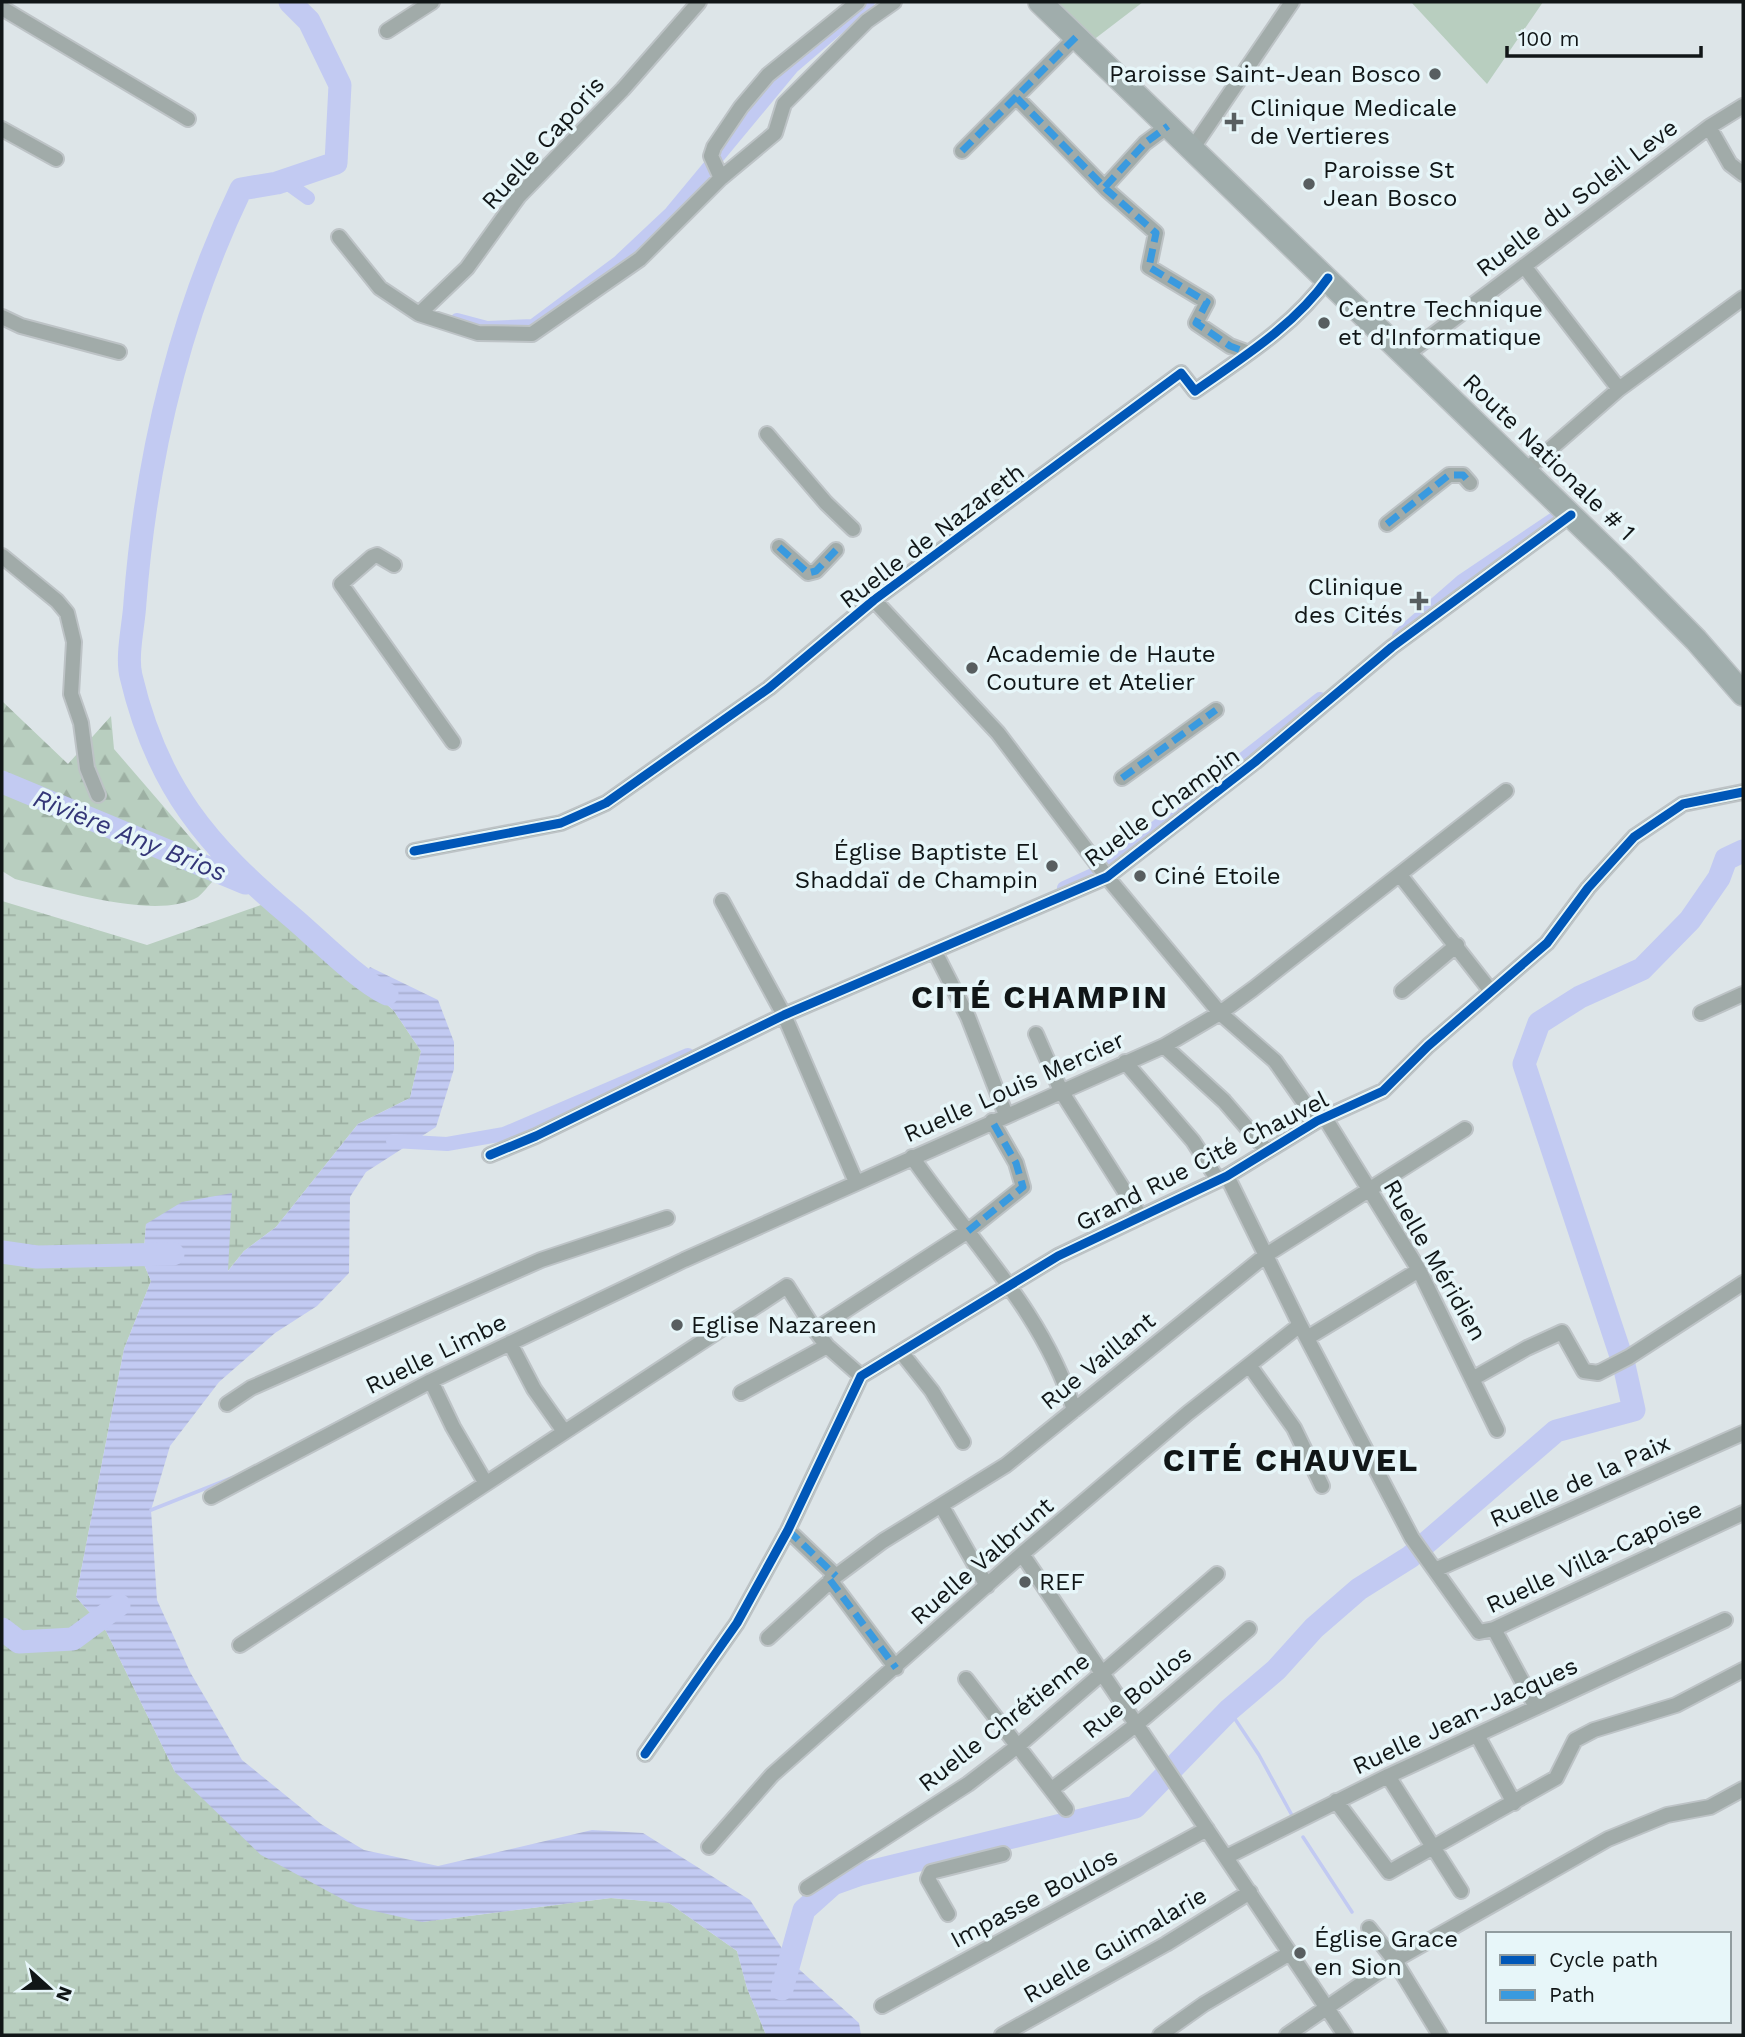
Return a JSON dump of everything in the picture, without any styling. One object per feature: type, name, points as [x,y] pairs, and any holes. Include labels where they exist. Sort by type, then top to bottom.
[{"type":"main road","name":"Route Nationale # 1","points":[[1040,2],[1571,515],[1696,640],[1743,694]]},
{"type":"street","points":[[387,31],[432,2]]},
{"type":"street","name":"Ruelle Caporis","points":[[419,314],[467,268],[519,196],[623,89],[699,2]]},
{"type":"street","points":[[721,178],[711,156],[741,107],[768,75],[858,2]]},
{"type":"street","points":[[339,237],[380,288],[419,314],[478,333],[532,334],[640,259],[721,178],[775,132],[784,104],[867,21],[894,2]]},
{"type":"street","points":[[1192,149],[1293,2]]},
{"type":"street","points":[[2,8],[188,119]]},
{"type":"street","points":[[962,151],[1017,98],[1058,52],[1076,37]]},
{"type":"street","points":[[1017,98],[1105,187],[1156,233],[1149,267],[1177,287],[1207,302],[1196,323],[1230,346],[1249,353]]},
{"type":"street","name":"Ruelle du Soleil Leve","points":[[1406,355],[1709,127],[1743,106]]},
{"type":"street","points":[[1105,187],[1145,143],[1168,126]]},
{"type":"street","points":[[1709,127],[1730,164],[1743,174]]},
{"type":"street","points":[[2,129],[56,159]]},
{"type":"street","points":[[1524,266],[1619,390]]},
{"type":"street","name":"Ruelle de Nazareth","points":[[414,851],[561,822],[606,803],[769,688],[874,600],[1181,373],[1195,391],[1249,353],[1314,299],[1328,278]]},
{"type":"street","points":[[1525,471],[1619,390],[1743,298]]},
{"type":"street","points":[[2,317],[21,326],[119,352]]},
{"type":"street","points":[[767,434],[825,503],[853,529]]},
{"type":"street","points":[[1387,524],[1449,475],[1463,475],[1471,483]]},
{"type":"street","name":"Ruelle Champin","points":[[490,1155],[612,1100],[784,1015],[1107,877],[1255,762],[1392,647],[1571,515]]},
{"type":"street","points":[[779,547],[808,573],[816,571],[836,550]]},
{"type":"street","points":[[394,565],[377,555],[341,584],[453,742]]},
{"type":"street","points":[[2,556],[57,601],[67,613],[74,642],[71,694],[81,723],[88,768],[98,794]]},
{"type":"street","name":"Ruelle Méridien","points":[[874,600],[998,733],[1107,877],[1220,1013],[1275,1061],[1321,1119],[1419,1270],[1474,1378],[1497,1430]]},
{"type":"street","points":[[1122,778],[1216,710]]},
{"type":"street","name":"Ruelle Louis Mercier","points":[[684,1260],[1164,1046],[1220,1013],[1506,791]]},
{"type":"street","name":"Grand Rue Cité Chauvel","points":[[861,1376],[1058,1256],[1222,1178],[1321,1119],[1383,1091],[1490,990],[1547,943],[1588,888],[1634,837],[1683,804],[1743,792]]},
{"type":"street","points":[[1400,875],[1490,990]]},
{"type":"street","points":[[722,901],[784,1015],[856,1182]]},
{"type":"street","points":[[1402,991],[1457,945]]},
{"type":"street","points":[[935,952],[968,1017],[1006,1115]]},
{"type":"street","points":[[1701,1013],[1743,994]]},
{"type":"street","points":[[1036,1034],[1061,1091],[1141,1217]]},
{"type":"street","points":[[1164,1046],[1224,1101],[1267,1151]]},
{"type":"street","name":"Ruelle Villa-Capoise","points":[[1125,1062],[1222,1178],[1266,1255],[1416,1544],[1479,1632],[1494,1629],[1743,1513]]},
{"type":"street","points":[[815,1330],[968,1231],[1023,1187],[1016,1163],[992,1121]]},
{"type":"street","name":"Rue Vaillant","points":[[768,1638],[833,1578],[1006,1465],[1266,1255],[1465,1129]]},
{"type":"street","points":[[912,1157],[1010,1285],[1052,1354],[1074,1410]]},
{"type":"street","points":[[227,1404],[251,1388],[541,1260],[667,1218]]},
{"type":"street","name":"Ruelle Limbe","points":[[211,1497],[431,1381],[684,1260]]},
{"type":"street","name":"Ruelle Valbrunt","points":[[709,1847],[772,1775],[1022,1554],[1188,1413],[1249,1365],[1419,1270]]},
{"type":"street","points":[[1474,1378],[1562,1332],[1584,1371],[1594,1374],[1629,1357],[1743,1283]]},
{"type":"street","points":[[240,1645],[787,1286],[827,1346],[861,1376],[788,1530],[737,1623],[645,1754]]},
{"type":"street","points":[[510,1343],[534,1389],[564,1430]]},
{"type":"street","points":[[741,1393],[827,1346]]},
{"type":"street","points":[[901,1352],[932,1391],[963,1441]]},
{"type":"street","points":[[1249,1365],[1294,1428],[1322,1486]]},
{"type":"street","points":[[431,1381],[453,1427],[485,1482]]},
{"type":"street","name":"Ruelle de la Paix","points":[[1435,1570],[1743,1433]]},
{"type":"street","points":[[942,1505],[987,1586]]},
{"type":"street","points":[[788,1530],[833,1578],[896,1668]]},
{"type":"street","points":[[1022,1554],[1163,1759],[1345,2035]]},
{"type":"street","name":"Ruelle Chrétienne","points":[[807,1888],[968,1784],[1019,1745],[1217,1574]]},
{"type":"street","name":"Ruelle Jean-Jacques","points":[[1226,1857],[1388,1776],[1725,1620]]},
{"type":"street","name":"Rue Boulos","points":[[1052,1789],[1137,1724],[1249,1629]]},
{"type":"street","points":[[1494,1629],[1536,1707]]},
{"type":"street","points":[[1336,1801],[1389,1872],[1556,1778],[1575,1740],[1594,1730],[1676,1705],[1743,1670]]},
{"type":"street","points":[[966,1679],[1066,1809]]},
{"type":"street","points":[[1477,1735],[1514,1803]]},
{"type":"street","points":[[1388,1776],[1461,1891]]},
{"type":"street","points":[[1287,2035],[1328,2010],[1395,1961],[1458,1922],[1608,1839],[1667,1815],[1710,1807],[1743,1789]]},
{"type":"street","name":"Impasse Boulos","points":[[882,2006],[1207,1829]]},
{"type":"street","points":[[948,1914],[928,1878],[931,1872],[1003,1854]]},
{"type":"street","name":"Ruelle Guimalarie","points":[[1002,2035],[1166,1944],[1250,1892]]},
{"type":"street","points":[[1369,1927],[1395,1961],[1440,2035]]},
{"type":"street","points":[[1160,2035],[1204,2004],[1290,1952]]},
{"type":"green space","points":[[1054,2],[1143,2],[1092,41]]},
{"type":"green space","points":[[1411,2],[1543,2],[1487,84]]},
{"type":"green space","points":[[2,701],[68,764],[111,716],[114,749],[214,865],[213,881],[202,894],[180,904],[134,905],[57,890],[15,879],[2,871]]},
{"type":"green space","points":[[2,901],[147,945],[261,905],[286,914],[394,1011],[421,1051],[410,1098],[358,1124],[276,1227],[244,1251],[227,1272],[146,1224],[143,1262],[151,1281],[124,1349],[76,1597],[106,1631],[175,1772],[422,1922],[611,1898],[669,1903],[737,1951],[747,1988],[766,2035],[2,2035]]},
{"type":"water","points":[[370,967],[438,1000],[454,1042],[454,1069],[436,1127],[366,1172],[350,1197],[349,1273],[317,1306],[275,1333],[219,1382],[170,1446],[151,1510],[157,1600],[190,1672],[242,1760],[321,1824],[364,1850],[438,1866],[592,1830],[643,1833],[750,1900],[791,1962],[859,2023],[861,2035],[766,2035],[747,1988],[737,1951],[669,1903],[611,1898],[422,1922],[357,1907],[261,1855],[175,1772],[106,1631],[76,1597],[124,1349],[151,1281],[143,1262],[146,1224],[182,1202],[232,1193],[228,1271],[244,1251],[276,1227],[358,1124],[410,1098],[421,1051],[394,1011],[361,981]]},
{"type":"waterway","points":[[290,2],[309,21],[340,85],[336,163],[277,183],[241,189],[219,238],[183,339],[157,443],[140,549],[130,668],[142,715],[155,750],[189,811],[211,839],[262,891],[338,959],[387,994]]},
{"type":"waterway","points":[[457,320],[487,328],[533,326],[619,262],[671,213],[792,67],[868,2]]},
{"type":"waterway","points":[[283,180],[308,198]]},
{"type":"waterway","points":[[1399,636],[1462,581],[1557,517]]},
{"type":"waterway","points":[[1064,888],[1099,872],[1320,699]]},
{"type":"waterway","name":"Rivière Any Brios","points":[[2,782],[245,883]]},
{"type":"waterway","points":[[782,1989],[804,1910],[833,1884],[861,1874],[1135,1807],[1229,1710],[1276,1670],[1314,1628],[1359,1589],[1410,1557],[1556,1431],[1634,1410],[1624,1365],[1524,1064],[1539,1023],[1580,997],[1642,969],[1690,920],[1719,878],[1726,859],[1743,851]]},
{"type":"waterway","points":[[393,1141],[447,1144],[504,1134],[688,1055]]},
{"type":"waterway","points":[[2,1252],[37,1257],[173,1254]]},
{"type":"waterway","points":[[293,1446],[367,1407]]},
{"type":"waterway","points":[[151,1510],[234,1477]]},
{"type":"waterway","points":[[2,1629],[19,1642],[73,1639],[119,1605]]},
{"type":"waterway","points":[[1229,1710],[1259,1755],[1294,1819]]},
{"type":"waterway","points":[[1303,1837],[1352,1912]]},
{"type":"marked path","points":[[962,151],[1076,37]]},
{"type":"marked path","points":[[1017,98],[1107,190],[1156,233],[1149,267],[1207,302],[1196,323],[1230,346],[1249,353]]},
{"type":"marked path","points":[[1105,187],[1145,143],[1168,126]]},
{"type":"marked path","points":[[1387,524],[1449,475],[1463,475],[1470,483]]},
{"type":"marked path","points":[[779,547],[808,573],[816,571],[836,550]]},
{"type":"marked path","points":[[1122,778],[1216,710]]},
{"type":"marked path","points":[[968,1231],[1023,1187],[1016,1163],[992,1121]]},
{"type":"marked path","points":[[788,1530],[836,1576]]},
{"type":"marked path","points":[[830,1580],[896,1668]]},
{"type":"cycle path","points":[[414,851],[561,823],[606,803],[769,688],[874,600],[1181,373],[1195,391],[1249,353],[1300,311],[1328,278]]},
{"type":"cycle path","points":[[490,1155],[536,1136],[784,1015],[1107,877],[1255,762],[1392,647],[1571,515]]},
{"type":"cycle path","points":[[645,1754],[737,1623],[788,1530],[861,1376],[1058,1256],[1227,1176],[1317,1121],[1383,1091],[1428,1046],[1547,943],[1588,888],[1634,837],[1683,804],[1743,792]]},
{"type":"place","name":"Paroisse Saint-Jean Bosco","points":[[1435,74]]},
{"type":"place","name":"Clinique Medicale de Vertieres","points":[[1234,122]]},
{"type":"place","name":"Paroisse St Jean Bosco","points":[[1309,184]]},
{"type":"place","name":"Centre Technique et d'Informatique","points":[[1324,323]]},
{"type":"place","name":"Clinique des Cités","points":[[1419,601]]},
{"type":"place","name":"Academie de Haute Couture et Atelier","points":[[972,668]]},
{"type":"place","name":"Église Baptiste El Shaddaï de Champin","points":[[1052,866]]},
{"type":"place","name":"Ciné Etoile","points":[[1140,876]]},
{"type":"place","name":"Eglise Nazareen","points":[[677,1325]]},
{"type":"place","name":"REF","points":[[1025,1582]]},
{"type":"place","name":"Église Grace en Sion","points":[[1300,1953]]},
{"type":"district","name":"CITÉ CHAMPIN","points":[[1040,997]]},
{"type":"district","name":"CITÉ CHAUVEL","points":[[1291,1460]]}]
